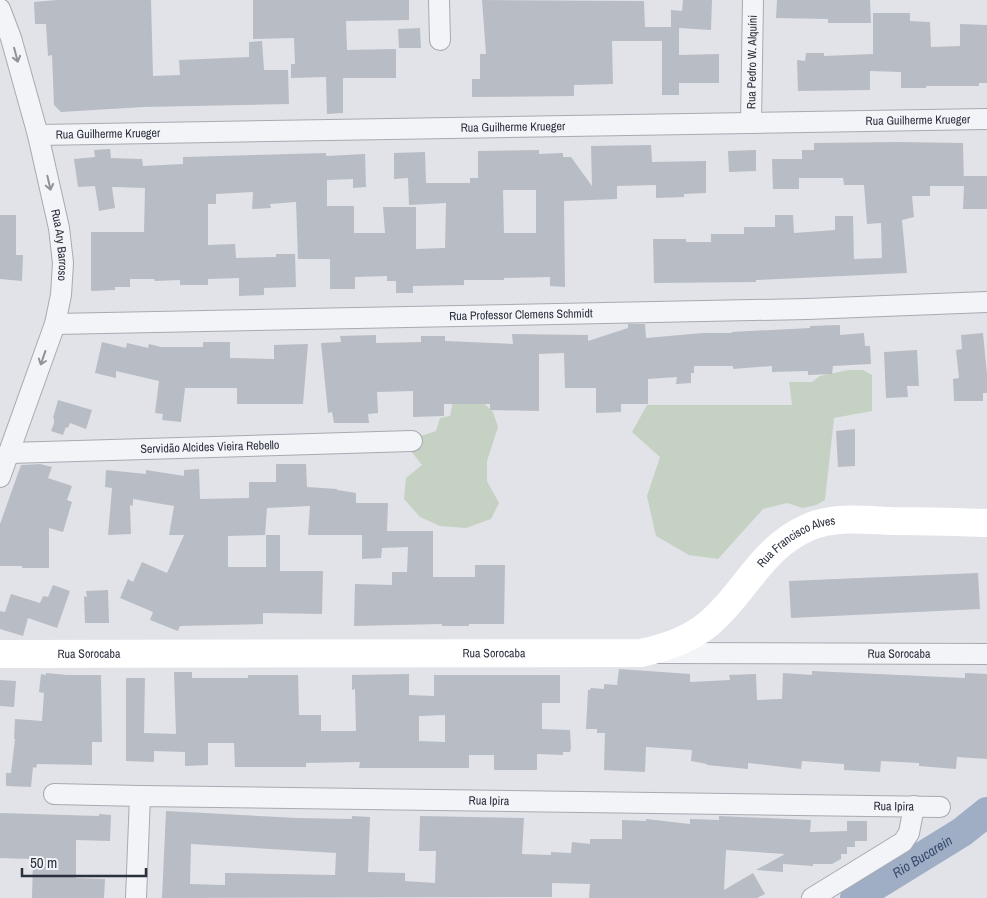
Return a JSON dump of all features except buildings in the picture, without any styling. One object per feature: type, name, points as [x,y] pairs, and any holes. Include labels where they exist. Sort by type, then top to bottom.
[{"type":"main road","name":"Rua Francisco Alves","points":[[641,653],[665,647],[701,630],[715,618],[760,563],[774,549],[810,526],[853,520],[987,523]]},
{"type":"main road","name":"Rua Sorocaba","points":[[0,654],[641,653]]},
{"type":"street","points":[[439,0],[440,40]]},
{"type":"street","name":"Rua Pedro W. Alquíni","points":[[751,123],[753,0]]},
{"type":"street","name":"Rua Ary Barroso","points":[[0,9],[11,38],[38,135],[59,228],[63,263],[61,295],[55,324],[0,477]]},
{"type":"street","name":"Rua Guilherme Krueger","points":[[38,135],[987,119]]},
{"type":"street","name":"Rua Professor Clemens Schmidt","points":[[55,324],[797,309],[987,302]]},
{"type":"street","name":"Servidão Alcides Vieira Rebello","points":[[9,453],[412,441]]},
{"type":"street","name":"Rua Sorocaba","points":[[641,653],[987,654]]},
{"type":"street","name":"Rua Ipira","points":[[54,794],[940,806]]},
{"type":"street","points":[[136,898],[140,796]]},
{"type":"street","points":[[812,898],[903,842],[909,833],[914,806]]},
{"type":"green space","points":[[848,370],[863,370],[872,375],[872,411],[834,418],[825,500],[816,505],[803,508],[787,503],[763,509],[718,559],[689,555],[656,536],[647,496],[660,457],[632,432],[647,405],[792,405],[789,382],[812,382],[820,376]]},
{"type":"green space","points":[[476,395],[493,412],[498,427],[487,461],[487,481],[499,503],[491,519],[466,528],[440,526],[420,517],[404,499],[406,478],[422,465],[411,451],[418,437],[436,431],[440,418],[450,416],[453,402]]},
{"type":"waterway","name":"Rio Bucarein","points":[[855,898],[962,832],[987,812]]}]
